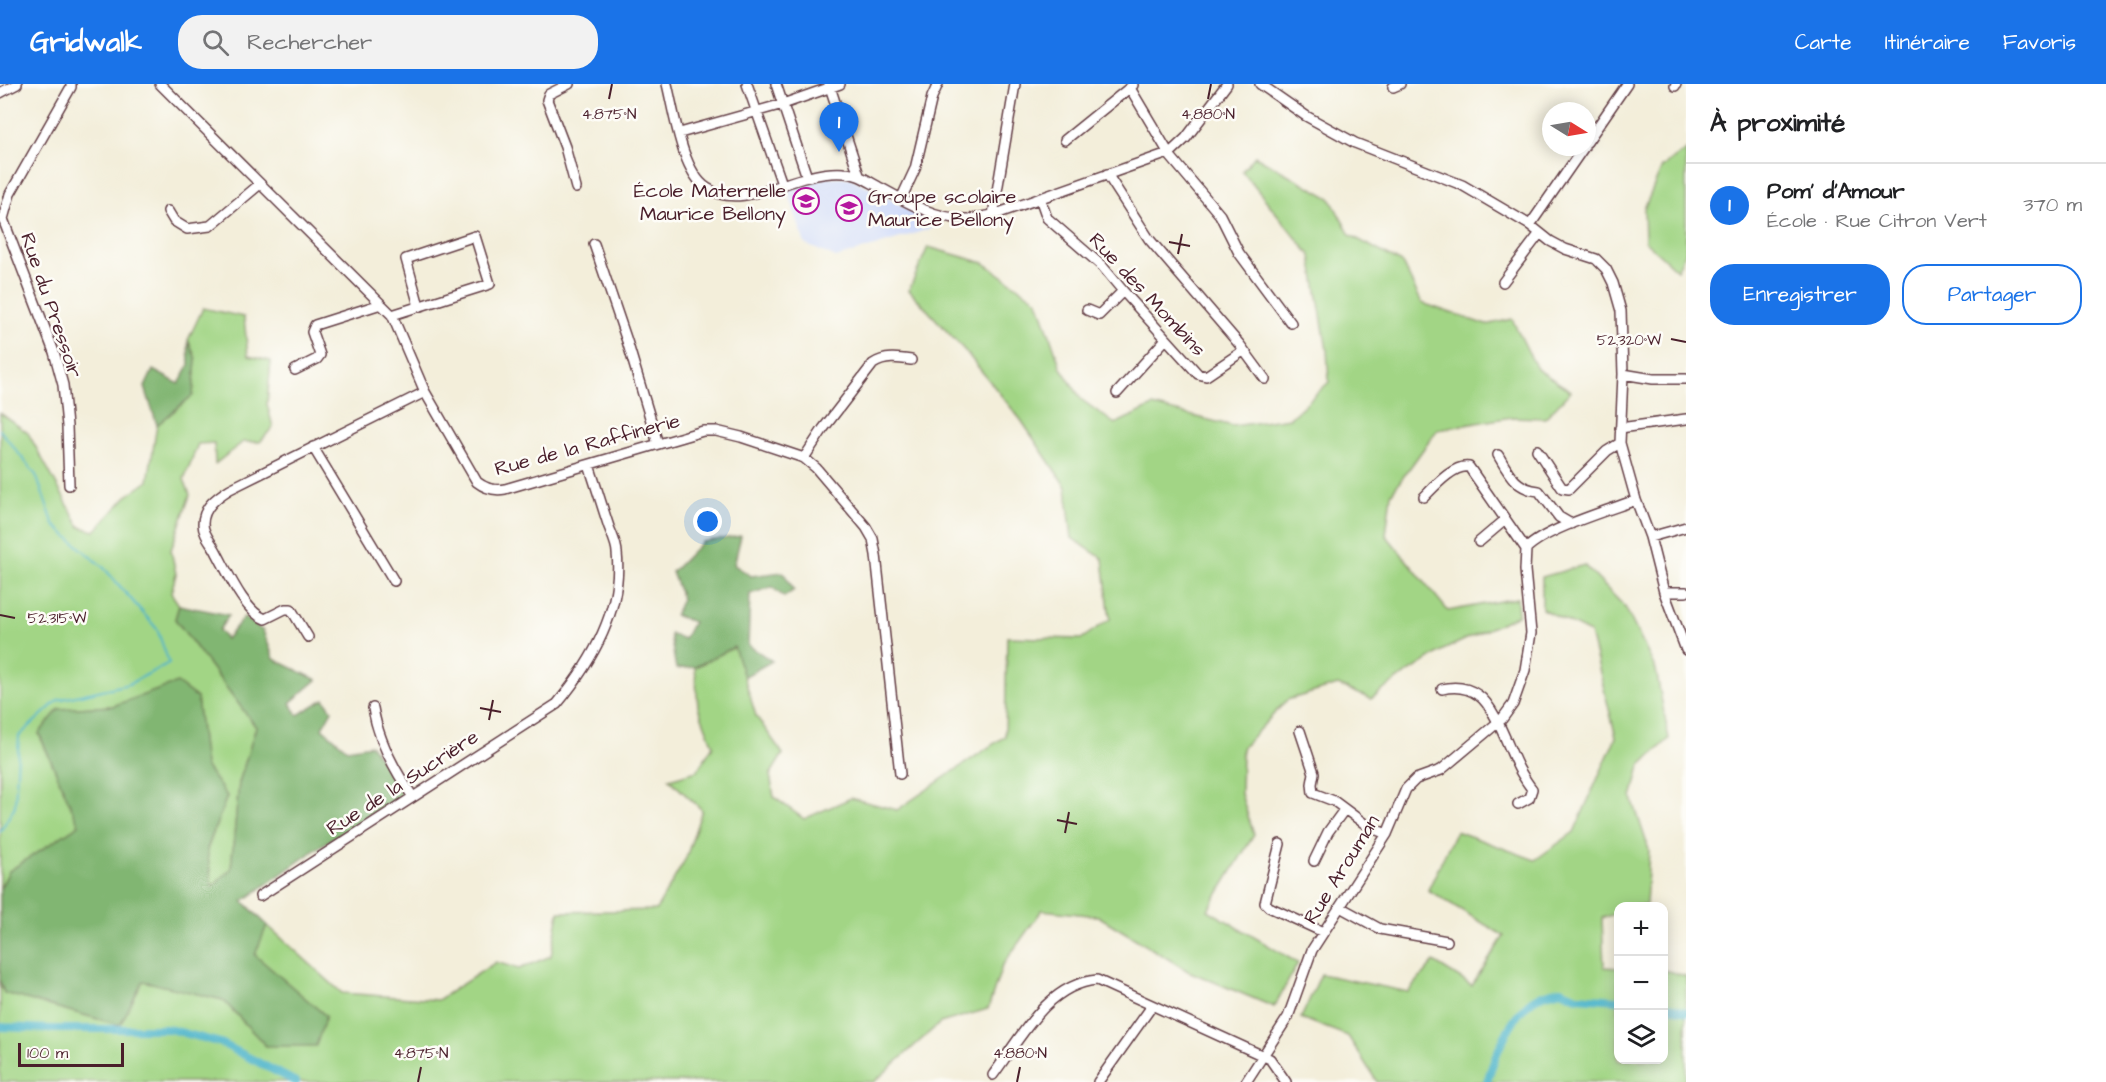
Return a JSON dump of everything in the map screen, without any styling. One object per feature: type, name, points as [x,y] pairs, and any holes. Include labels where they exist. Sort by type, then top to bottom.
[{"type":"street","points":[[0,93],[17,84]]},
{"type":"street","name":"Rue du Pressoir","points":[[69,485],[68,426],[60,374],[42,318],[3,219],[10,194],[71,84]]},
{"type":"street","name":"Rue de la Raffinerie","points":[[160,84],[392,315],[425,392],[477,482],[482,486],[493,490],[505,489],[703,431],[716,431],[741,437],[804,458],[816,468],[849,505],[873,539],[900,774]]},
{"type":"street","points":[[569,84],[549,94],[547,100],[565,147],[576,188]]},
{"type":"street","points":[[667,84],[692,172],[706,188],[725,196],[748,195],[807,177],[827,173],[847,173],[859,175],[901,199],[935,214],[966,219],[993,215],[1169,153],[1186,138],[1227,84]]},
{"type":"street","points":[[747,84],[782,184]]},
{"type":"street","points":[[776,84],[807,177]]},
{"type":"street","points":[[680,133],[783,104],[840,84]]},
{"type":"street","points":[[901,199],[915,169],[932,97],[938,84]]},
{"type":"street","points":[[993,215],[1015,84]]},
{"type":"street","points":[[1260,84],[1306,116],[1355,143],[1462,186],[1530,225],[1565,249],[1596,259],[1606,269],[1613,283],[1621,311],[1623,374],[1620,443],[1636,500],[1650,537],[1664,592],[1686,650]]},
{"type":"street","points":[[1596,129],[1627,84]]},
{"type":"street","points":[[830,86],[859,175]]},
{"type":"street","points":[[1065,140],[1133,86],[1169,153],[1220,215],[1239,253],[1291,323]]},
{"type":"street","points":[[1530,225],[1578,156]]},
{"type":"street","points":[[1107,174],[1149,239],[1265,380]]},
{"type":"street","points":[[168,211],[174,221],[187,229],[210,225],[260,184]]},
{"type":"street","name":"Rue des Mombins","points":[[1040,198],[1047,218],[1094,258],[1198,374],[1206,376],[1243,351]]},
{"type":"street","points":[[1503,282],[1540,233]]},
{"type":"street","points":[[392,315],[490,284],[475,236],[406,258],[419,306]]},
{"type":"street","points":[[594,244],[627,340],[658,444]]},
{"type":"street","points":[[1087,310],[1099,315],[1122,291]]},
{"type":"street","points":[[294,370],[317,359],[320,355],[312,332],[315,325],[381,304]]},
{"type":"street","points":[[1117,393],[1166,339]]},
{"type":"street","points":[[804,458],[823,429],[873,364],[888,358],[911,360]]},
{"type":"street","points":[[1623,374],[1653,379],[1686,379]]},
{"type":"street","points":[[308,637],[291,609],[285,609],[265,619],[255,613],[237,588],[207,536],[203,523],[209,507],[223,494],[425,392]]},
{"type":"street","points":[[1620,428],[1686,419]]},
{"type":"street","points":[[1537,450],[1562,488],[1569,489],[1607,451],[1620,443]]},
{"type":"street","points":[[313,447],[394,581]]},
{"type":"street","points":[[1498,455],[1512,479],[1524,488],[1539,491],[1559,517],[1572,524]]},
{"type":"street","name":"Rue de la Sucrière","points":[[260,896],[557,704],[577,681],[590,659],[614,603],[618,574],[617,551],[589,465]]},
{"type":"street","points":[[1424,497],[1442,479],[1465,466],[1469,467],[1526,549],[1536,540],[1636,500]]},
{"type":"street","points":[[1479,542],[1505,520]]},
{"type":"street","points":[[1650,537],[1686,527]]},
{"type":"street","name":"Rue Arouman","points":[[1246,1082],[1288,1017],[1312,950],[1387,834],[1406,789],[1416,779],[1442,770],[1497,723],[1513,704],[1525,670],[1531,633],[1524,554],[1526,549]]},
{"type":"street","points":[[1664,592],[1686,591]]},
{"type":"street","points":[[1442,689],[1467,688],[1480,696],[1492,710],[1520,770],[1532,789],[1529,798],[1518,804]]},
{"type":"street","points":[[373,708],[380,736],[413,797]]},
{"type":"street","points":[[1300,730],[1314,773],[1313,793],[1334,801],[1369,826],[1387,834]]},
{"type":"street","points":[[1314,861],[1328,832],[1344,810]]},
{"type":"street","points":[[1280,844],[1265,903],[1323,932]]},
{"type":"street","points":[[1340,907],[1380,929],[1447,941]]},
{"type":"street","points":[[993,1075],[1049,1002],[1059,993],[1077,984],[1097,980],[1270,1059],[1286,1082]]},
{"type":"street","points":[[1098,1082],[1152,1006]]},
{"type":"shaded area","name":"Groupe scolaire Maurice Bellony","points":[[828,177],[851,178],[939,226],[836,258],[805,244],[787,188]]},
{"type":"green space","points":[[1686,150],[1686,252],[1677,270],[1645,241],[1644,209],[1662,167]]},
{"type":"green space","points":[[1255,156],[1330,198],[1350,235],[1402,263],[1422,303],[1486,325],[1512,319],[1537,369],[1571,391],[1545,418],[1511,417],[1437,430],[1391,494],[1386,535],[1448,611],[1517,598],[1518,615],[1443,650],[1371,699],[1338,685],[1287,700],[1242,748],[1241,794],[1254,835],[1208,910],[1298,963],[1274,1007],[1188,971],[1098,916],[1042,910],[1002,966],[988,1009],[940,1023],[874,1082],[0,1082],[0,981],[4,993],[120,1025],[142,980],[223,1000],[266,1046],[326,1016],[254,955],[267,925],[342,993],[438,1000],[496,962],[519,969],[551,956],[559,912],[656,910],[686,858],[702,810],[669,779],[697,771],[713,746],[698,707],[695,667],[735,647],[756,716],[783,754],[770,775],[774,797],[804,819],[851,798],[897,810],[1005,736],[1007,637],[1081,639],[1110,619],[1103,559],[1072,538],[1066,487],[1021,420],[966,352],[909,290],[928,247],[984,263],[1038,301],[1061,368],[1082,400],[1115,424],[1153,406],[1233,426],[1290,418],[1329,382],[1327,350],[1311,256],[1242,171]]},
{"type":"green space","points":[[203,308],[244,317],[248,356],[271,361],[267,404],[273,427],[260,442],[243,442],[215,464],[214,443],[198,444],[184,479],[190,495],[171,550],[176,574],[171,593],[179,605],[175,619],[256,727],[239,783],[231,869],[212,888],[207,850],[227,796],[205,766],[197,698],[177,683],[113,706],[59,709],[39,734],[80,826],[9,871],[0,889],[0,413],[28,433],[80,527],[95,531],[128,495],[148,481],[157,425],[193,395],[196,359],[188,340]]},
{"type":"green space","points":[[188,340],[196,359],[193,395],[157,425],[145,387],[153,370],[179,384],[189,365]]},
{"type":"green space","points":[[741,536],[734,565],[751,576],[783,572],[794,590],[784,597],[772,587],[750,594],[748,645],[772,661],[744,677],[734,647],[695,667],[676,669],[670,634],[684,639],[693,622],[675,615],[682,599],[672,572],[702,542]]},
{"type":"green space","points":[[1584,565],[1625,607],[1656,670],[1669,739],[1640,766],[1632,798],[1649,850],[1646,902],[1614,902],[1614,914],[1602,918],[1604,967],[1614,968],[1614,1064],[1668,1064],[1668,971],[1686,976],[1686,1082],[1377,1082],[1348,1036],[1301,1018],[1321,974],[1408,992],[1434,962],[1472,986],[1504,936],[1428,890],[1456,831],[1535,860],[1574,832],[1616,737],[1590,633],[1542,609],[1542,577]]},
{"type":"green space","points":[[179,605],[229,615],[219,630],[226,639],[244,617],[263,631],[274,659],[317,680],[290,703],[298,715],[324,699],[332,710],[322,728],[347,749],[371,745],[405,795],[322,845],[243,901],[267,925],[255,955],[326,1016],[316,1046],[266,1046],[223,1000],[143,981],[120,1025],[4,993],[0,981],[0,889],[9,871],[79,825],[39,733],[59,709],[113,706],[177,683],[197,698],[205,766],[227,796],[207,849],[212,887],[231,869],[239,783],[256,727],[175,619]]},
{"type":"waterway","points":[[0,430],[36,475],[54,525],[104,568],[157,629],[169,663],[129,684],[58,700],[19,736],[15,806],[0,832]]},
{"type":"waterway","points":[[1487,1082],[1494,1060],[1513,1023],[1520,1012],[1538,997],[1561,990],[1577,997],[1614,1000]]},
{"type":"waterway","points":[[1668,1006],[1686,1012]]},
{"type":"waterway","points":[[0,1027],[169,1029],[221,1043],[296,1082]]},
{"type":"place","name":"Pom' d'Amour","points":[[839,152]]},
{"type":"place","name":"École Maternelle Maurice Bellony","points":[[806,201]]},
{"type":"place","name":"Groupe scolaire Maurice Bellony","points":[[849,208]]}]
